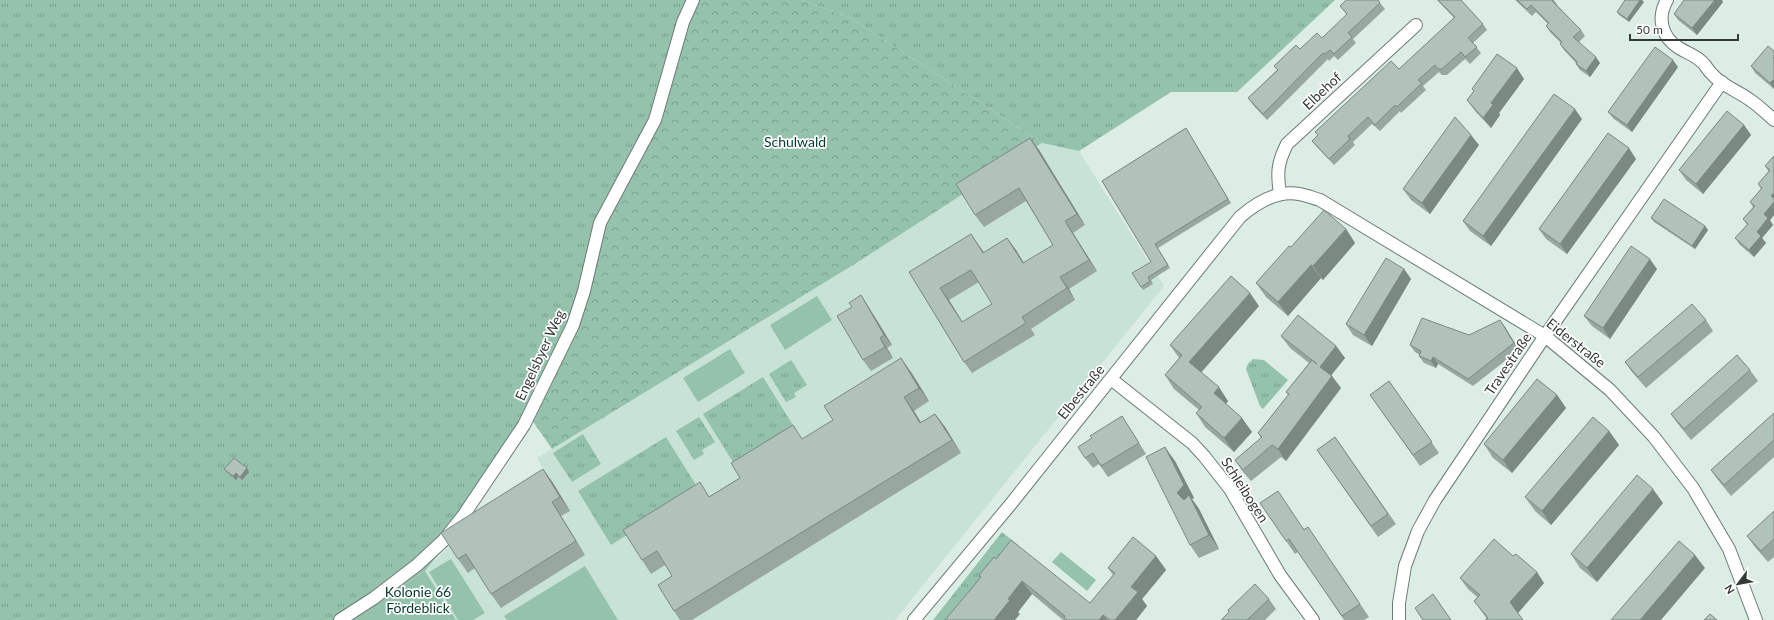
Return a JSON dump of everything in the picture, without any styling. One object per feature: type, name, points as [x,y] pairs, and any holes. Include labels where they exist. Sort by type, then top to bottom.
[{"type":"street","name":"Engelsbyer Weg","points":[[340,620],[374,598],[417,565],[443,541],[463,516],[524,425],[573,325],[584,291],[600,222],[619,185],[640,151],[655,120],[684,22],[693,0]]},
{"type":"street","points":[[1667,0],[1662,13],[1661,22],[1669,41],[1704,63],[1712,75],[1750,100],[1774,120]]},
{"type":"street","name":"Elbehof","points":[[1280,194],[1277,170],[1280,156],[1286,144],[1416,25]]},
{"type":"street","name":"Travestraße","points":[[1398,620],[1405,566],[1418,531],[1435,500],[1545,336],[1722,82]]},
{"type":"street","name":"Eiderstraße","points":[[1280,194],[1299,194],[1320,200],[1545,336],[1610,390],[1654,438],[1676,464],[1693,488],[1729,549],[1756,620]]},
{"type":"street","name":"Elbestraße","points":[[914,620],[1010,505],[1240,217],[1254,205],[1280,194]]},
{"type":"street","name":"Schleibogen","points":[[1111,379],[1188,440],[1204,456],[1230,489],[1280,575],[1313,620]]},
{"type":"shaded area","points":[[1042,143],[1079,151],[1164,286],[895,620],[456,620],[425,571],[450,545],[551,481],[537,458],[858,262]]},
{"type":"green space","points":[[0,0],[698,0],[577,326],[466,521],[425,571],[350,620],[0,620]]},
{"type":"green space","name":"Schulwald","points":[[698,0],[802,0],[852,19],[1042,143],[858,262],[552,449],[532,420],[606,222],[655,131],[686,24]]},
{"type":"green space","points":[[802,0],[1335,0],[1237,92],[1171,92],[1079,151],[1042,143],[852,19]]},
{"type":"green space","points":[[817,296],[832,320],[785,350],[770,325]]},
{"type":"green space","points":[[730,349],[745,373],[698,402],[683,378]]},
{"type":"green space","points":[[1253,359],[1264,360],[1288,380],[1263,409],[1260,406],[1246,369],[1248,364]]},
{"type":"green space","points":[[791,360],[807,385],[794,393],[796,397],[786,402],[769,374]]},
{"type":"green space","points":[[763,377],[796,430],[736,467],[703,414]]},
{"type":"green space","points":[[699,417],[715,442],[702,450],[704,454],[694,460],[676,431]]},
{"type":"green space","points":[[583,434],[601,464],[572,482],[553,453]]},
{"type":"green space","points":[[666,437],[699,490],[611,545],[578,491]]},
{"type":"green space","points":[[1002,532],[1018,545],[959,620],[933,620]]},
{"type":"green space","points":[[1061,552],[1096,580],[1087,591],[1052,562]]},
{"type":"green space","points":[[451,559],[485,613],[473,620],[458,620],[429,572]]},
{"type":"green space","points":[[585,566],[618,620],[507,620],[504,616]]},
{"type":"green space","name":"Kolonie 66 Fördeblick","points":[[425,571],[456,620],[350,620]]},
{"type":"building","points":[[1346,0],[1378,0],[1380,3],[1348,33],[1352,37],[1334,54],[1330,50],[1325,54],[1323,53],[1263,114],[1248,98],[1278,70],[1274,66],[1296,45],[1300,49],[1317,33],[1322,38],[1347,14],[1340,6]]},
{"type":"building","points":[[1438,0],[1461,0],[1483,24],[1468,38],[1477,47],[1465,57],[1461,52],[1442,69],[1438,69],[1435,65],[1418,80],[1422,83],[1397,107],[1395,105],[1375,125],[1368,117],[1348,136],[1350,139],[1329,159],[1312,141],[1318,135],[1315,132],[1391,61],[1399,69],[1455,17]]},
{"type":"building","points":[[1517,0],[1553,0],[1552,1],[1581,30],[1573,37],[1596,57],[1586,71],[1576,64],[1577,62],[1560,44],[1562,42],[1546,26],[1549,23],[1531,5],[1527,9]]},
{"type":"building","points":[[1625,0],[1640,0],[1627,19],[1617,12]]},
{"type":"building","points":[[1684,0],[1715,0],[1692,28],[1674,14]]},
{"type":"building","points":[[1768,46],[1774,51],[1774,82],[1773,80],[1770,83],[1751,66]]},
{"type":"building","points":[[1655,47],[1673,60],[1627,125],[1608,112]]},
{"type":"building","points":[[1497,54],[1517,68],[1491,103],[1493,105],[1483,118],[1467,100],[1474,91],[1472,89]]},
{"type":"building","points":[[1554,94],[1575,109],[1483,236],[1463,221]]},
{"type":"building","points":[[1727,111],[1744,125],[1696,184],[1679,170]]},
{"type":"building","points":[[1455,117],[1471,135],[1422,203],[1403,189]]},
{"type":"building","points":[[1186,128],[1228,199],[1155,244],[1168,265],[1148,277],[1150,281],[1141,287],[1132,273],[1151,262],[1102,181]]},
{"type":"building","points":[[1608,133],[1629,148],[1560,244],[1539,229]]},
{"type":"building","points":[[1030,138],[1077,214],[1065,221],[1089,260],[1060,277],[1067,288],[1022,317],[1026,323],[964,362],[909,272],[971,234],[983,253],[1007,238],[1023,263],[1053,245],[1019,188],[975,215],[956,184]],"holes":[[[971,270],[992,304],[962,322],[940,288]]]},
{"type":"building","points":[[1774,156],[1774,193],[1771,196],[1774,198],[1774,202],[1764,214],[1768,218],[1757,232],[1761,236],[1749,250],[1735,238],[1748,224],[1743,219],[1755,206],[1750,202],[1762,188],[1758,184],[1770,170],[1765,166]]},
{"type":"building","points":[[1664,199],[1705,226],[1692,246],[1651,218]]},
{"type":"building","points":[[1324,210],[1346,229],[1278,302],[1256,283]]},
{"type":"building","points":[[1631,246],[1650,259],[1603,328],[1584,316]]},
{"type":"building","points":[[1386,258],[1404,269],[1364,335],[1346,324]]},
{"type":"building","points":[[1231,276],[1250,293],[1189,362],[1219,387],[1214,393],[1242,418],[1224,438],[1196,413],[1202,407],[1165,375],[1182,355],[1170,345]]},
{"type":"building","points":[[861,295],[884,335],[880,338],[885,347],[863,360],[837,316],[852,307],[849,303]]},
{"type":"building","points":[[1692,304],[1706,320],[1638,377],[1625,362]]},
{"type":"building","points":[[1298,315],[1336,346],[1320,367],[1332,376],[1278,449],[1272,445],[1243,470],[1235,460],[1262,437],[1258,433],[1289,394],[1286,392],[1312,360],[1281,336]]},
{"type":"building","points":[[1422,318],[1469,335],[1500,320],[1514,343],[1468,379],[1433,357],[1431,361],[1419,356],[1421,351],[1410,345]]},
{"type":"building","points":[[1737,355],[1750,370],[1684,429],[1671,414]]},
{"type":"building","points":[[901,358],[919,388],[904,397],[920,423],[935,414],[952,440],[674,611],[658,585],[672,576],[657,551],[642,560],[623,530],[700,482],[709,497],[740,478],[731,463],[793,425],[802,439],[833,420],[824,406]]},
{"type":"building","points":[[1537,379],[1557,395],[1503,460],[1484,444]]},
{"type":"building","points":[[1389,381],[1432,442],[1413,455],[1370,395]]},
{"type":"building","points":[[1774,413],[1774,440],[1724,485],[1711,470]]},
{"type":"building","points":[[1122,416],[1139,443],[1101,466],[1093,453],[1085,458],[1078,447],[1092,438],[1090,436]]},
{"type":"building","points":[[1593,417],[1609,431],[1542,511],[1525,497]]},
{"type":"building","points":[[1335,437],[1388,514],[1371,526],[1317,450]]},
{"type":"building","points":[[1165,447],[1184,485],[1177,493],[1184,500],[1189,495],[1209,535],[1190,545],[1146,457]]},
{"type":"building","points":[[234,458],[247,468],[240,477],[236,473],[233,476],[224,469]]},
{"type":"building","points":[[543,469],[560,497],[552,502],[576,541],[491,594],[466,554],[458,559],[441,533]]},
{"type":"building","points":[[1637,475],[1653,489],[1587,568],[1571,554]]},
{"type":"building","points":[[1278,491],[1304,530],[1308,527],[1360,604],[1342,616],[1289,539],[1286,541],[1260,503]]},
{"type":"building","points":[[1774,511],[1774,539],[1761,551],[1747,536]]},
{"type":"building","points":[[1133,537],[1156,556],[1131,587],[1138,592],[1115,620],[1110,620],[1103,615],[1099,620],[1067,620],[1064,617],[1065,616],[1022,581],[1008,599],[1010,600],[994,620],[945,620],[981,577],[979,575],[994,557],[996,559],[1011,540],[1090,603],[1115,573],[1108,568]]},
{"type":"building","points":[[1494,539],[1513,556],[1516,554],[1537,572],[1510,602],[1523,620],[1485,620],[1488,618],[1474,601],[1480,595],[1460,578]]},
{"type":"building","points":[[1679,541],[1695,555],[1640,620],[1611,620]]},
{"type":"building","points":[[1255,584],[1269,599],[1247,620],[1221,620],[1229,612],[1228,610]]},
{"type":"building","points":[[1433,594],[1451,620],[1423,620],[1415,608]]},
{"type":"building","points":[[1710,614],[1717,620],[1704,620]]}]
